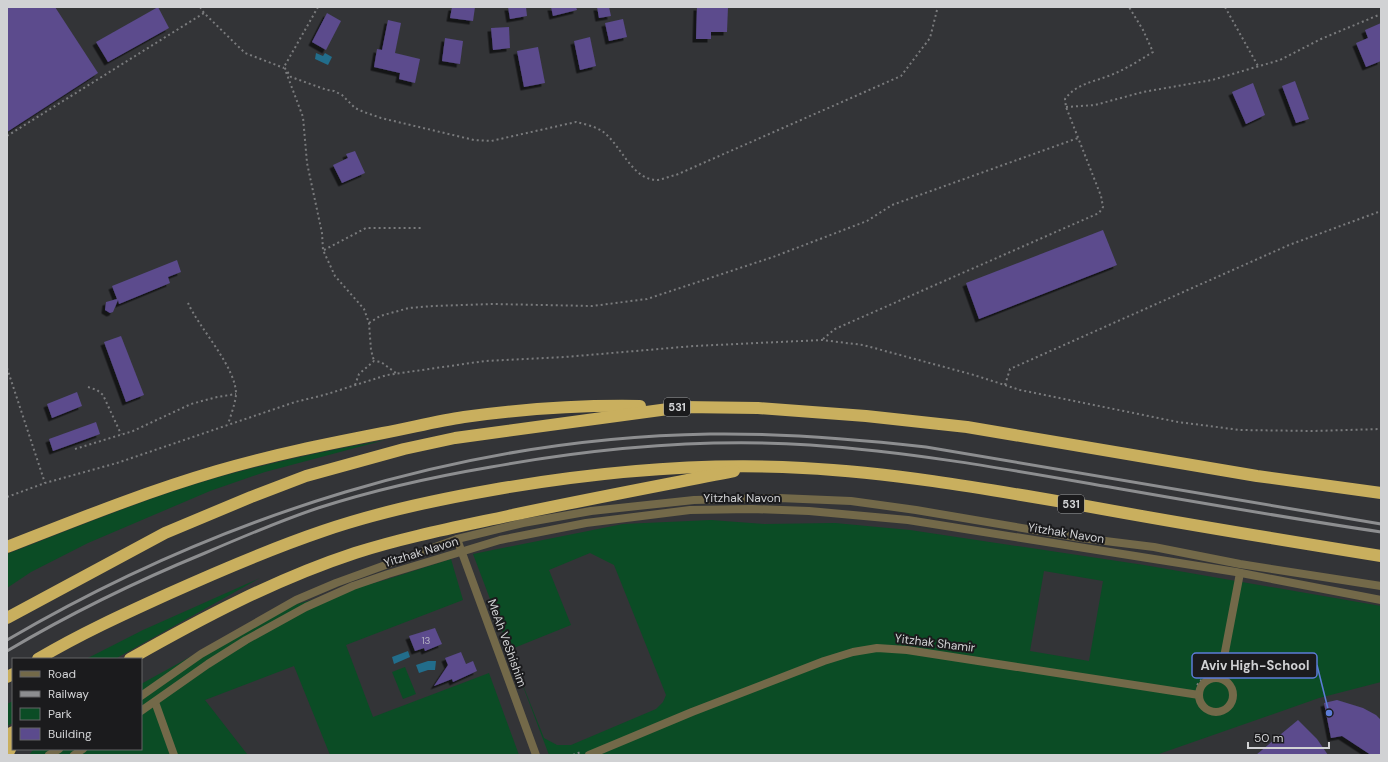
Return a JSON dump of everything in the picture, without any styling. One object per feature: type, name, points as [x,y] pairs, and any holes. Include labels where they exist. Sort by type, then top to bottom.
[{"type":"highway","points":[[7,547],[100,510],[216,471],[345,440],[462,417],[511,411],[603,406],[683,407]]},
{"type":"highway","name":"531","points":[[7,618],[165,533],[250,497],[306,476],[404,449],[455,438],[683,407],[758,408],[866,416],[967,427],[1257,476],[1381,493]]},
{"type":"highway","name":"531","points":[[40,658],[90,630],[191,583],[273,549],[325,530],[396,510],[467,494],[595,474],[651,468],[760,466],[864,472],[973,486],[1252,536],[1381,556]]},
{"type":"highway","points":[[132,658],[211,614],[274,585],[354,554],[410,537],[460,526],[760,466]]},
{"type":"highway","points":[[7,755],[12,745]]},
{"type":"street","name":"Yitzhak Navon","points":[[142,695],[201,654],[296,600],[336,583],[457,539],[523,523],[590,511],[694,500],[780,498],[844,501],[916,510],[1082,538],[1154,547],[1240,564],[1381,586]]},
{"type":"street","name":"Yitzhak Navon","points":[[142,710],[214,660],[306,607],[353,586],[500,540],[594,522],[690,510],[809,510],[908,520],[1240,573],[1381,600]]},
{"type":"street","name":"MeAh VeShishim","points":[[457,539],[536,755]]},
{"type":"street","points":[[1220,678],[1240,573]]},
{"type":"street","name":"Yitzhak Shamir","points":[[588,752],[824,661],[853,652],[877,648],[907,650],[1199,695]]},
{"type":"street","points":[[1214,678],[1220,678],[1229,684],[1234,694],[1231,704],[1227,709],[1217,712],[1208,710],[1201,703],[1199,695],[1204,683],[1214,678]]},
{"type":"street","points":[[155,702],[174,755]]},
{"type":"path","points":[[200,7],[204,14],[245,53],[284,67],[290,77],[342,94],[355,108],[364,112],[381,118],[474,140],[491,141],[576,122],[602,132],[620,149],[637,173],[657,180],[676,175],[901,76],[930,38],[936,8]]},
{"type":"path","points":[[284,67],[318,7]]},
{"type":"path","points":[[822,340],[835,329],[1099,213],[1103,207],[1101,196],[1066,108],[1065,99],[1072,90],[1112,74],[1153,52],[1143,30],[1129,7]]},
{"type":"path","points":[[1225,7],[1258,66]]},
{"type":"path","points":[[7,136],[204,14]]},
{"type":"path","points":[[1066,108],[1095,105],[1143,92],[1212,80],[1280,60],[1321,39],[1381,14]]},
{"type":"path","points":[[284,67],[303,116],[307,163],[322,233],[323,250],[335,276],[364,309],[369,323],[371,350],[374,361]]},
{"type":"path","points":[[369,323],[380,316],[409,308],[492,304],[592,306],[647,298],[773,257],[867,221],[892,205],[1078,138]]},
{"type":"path","points":[[1004,385],[1010,369],[1289,245],[1381,211]]},
{"type":"path","points":[[323,250],[366,228],[421,228]]},
{"type":"path","points":[[188,303],[194,317],[214,345],[233,381],[236,394],[228,424]]},
{"type":"path","points":[[354,385],[358,374],[374,361],[381,362],[397,373]]},
{"type":"path","points":[[7,368],[45,483]]},
{"type":"path","points":[[88,387],[103,394],[121,434]]},
{"type":"path","points":[[75,449],[133,431],[191,404],[236,394]]},
{"type":"path","points":[[573,755],[588,752]]},
{"type":"green space","points":[[385,440],[265,472],[210,491],[88,543],[31,572],[7,588],[7,554],[86,523],[139,503],[219,477],[260,466]]},
{"type":"green space","points":[[711,520],[764,524],[835,523],[910,530],[1144,565],[1381,606],[1381,682],[1319,698],[1156,755],[549,755],[515,665],[544,738],[557,745],[571,745],[656,709],[663,702],[666,695],[614,565],[590,553],[549,570],[571,625],[509,650],[473,554],[623,524]],"holes":[[[1044,571],[1103,581],[1089,661],[1030,651]]]},
{"type":"green space","points":[[451,559],[463,600],[346,645],[373,717],[489,673],[519,755],[330,755],[294,666],[205,700],[247,754],[29,755],[33,750],[142,750],[142,683],[275,610],[385,580]]},
{"type":"green space","points":[[260,578],[117,658],[88,658],[143,630]]},
{"type":"green space","points":[[405,667],[416,694],[403,699],[392,672]]},
{"type":"green space","points":[[12,702],[12,724],[7,726],[7,704]]},
{"type":"water","points":[[316,53],[323,56],[325,53],[332,57],[328,65],[315,59]]},
{"type":"water","points":[[408,651],[410,657],[394,664],[392,657]]},
{"type":"water","points":[[428,661],[436,661],[435,670],[428,670],[419,673],[416,665]]},
{"type":"building","points":[[7,7],[55,7],[98,73],[7,132]]},
{"type":"building","points":[[158,7],[169,28],[108,62],[96,42]]},
{"type":"building","points":[[452,7],[475,7],[473,21],[450,18]]},
{"type":"building","points":[[508,7],[526,7],[527,16],[510,19]]},
{"type":"building","points":[[551,7],[576,7],[577,10],[553,16]]},
{"type":"building","points":[[597,7],[609,7],[611,16],[599,18]]},
{"type":"building","points":[[697,7],[728,7],[727,32],[711,32],[711,39],[696,39]]},
{"type":"building","points":[[327,13],[341,21],[326,50],[312,42]]},
{"type":"building","points":[[623,19],[627,37],[609,41],[605,23]]},
{"type":"building","points":[[388,20],[401,23],[395,53],[420,59],[415,83],[399,79],[400,73],[374,67],[377,49],[382,50]]},
{"type":"building","points":[[1381,23],[1381,61],[1366,67],[1356,43],[1368,38],[1365,30]]},
{"type":"building","points":[[509,27],[510,48],[493,50],[491,28]]},
{"type":"building","points":[[590,37],[596,66],[580,70],[574,41]]},
{"type":"building","points":[[445,38],[463,41],[460,64],[442,61]]},
{"type":"building","points":[[538,47],[545,83],[524,87],[517,51]]},
{"type":"building","points":[[1295,81],[1309,119],[1296,123],[1282,86]]},
{"type":"building","points":[[1253,83],[1265,115],[1246,124],[1232,92]]},
{"type":"building","points":[[355,151],[365,173],[342,183],[333,165],[348,158],[346,154]]},
{"type":"building","points":[[1103,230],[1117,265],[979,319],[966,283]]},
{"type":"building","points":[[177,260],[181,272],[168,277],[170,283],[119,304],[118,300],[113,312],[110,313],[105,310],[106,302],[117,299],[112,286]]},
{"type":"building","points":[[121,336],[144,395],[126,402],[104,342]]},
{"type":"building","points":[[77,392],[82,406],[52,418],[47,404]]},
{"type":"building","points":[[96,422],[100,434],[53,451],[49,439]]},
{"type":"building","points":[[435,628],[442,644],[425,651],[424,648],[415,651],[409,636]]},
{"type":"building","points":[[461,652],[466,664],[473,661],[477,671],[453,682],[452,679],[434,686],[448,665],[445,658]]},
{"type":"building","points":[[1337,700],[1363,708],[1376,715],[1381,720],[1381,755],[1371,755],[1342,736],[1331,738],[1324,703]]},
{"type":"building","points":[[1298,720],[1317,739],[1328,755],[1256,755]]},
{"type":"railway","points":[[7,640],[88,596],[172,556],[257,521],[345,492],[435,468],[526,450],[618,439],[710,434],[764,434],[845,439],[926,447],[1381,524]]},
{"type":"railway","points":[[7,651],[104,598],[154,575],[261,529],[339,501],[425,480],[530,460],[650,446],[770,443],[888,452],[1005,469],[1381,532]]},
{"type":"place","name":"Aviv High-School","points":[[1329,713]]}]
